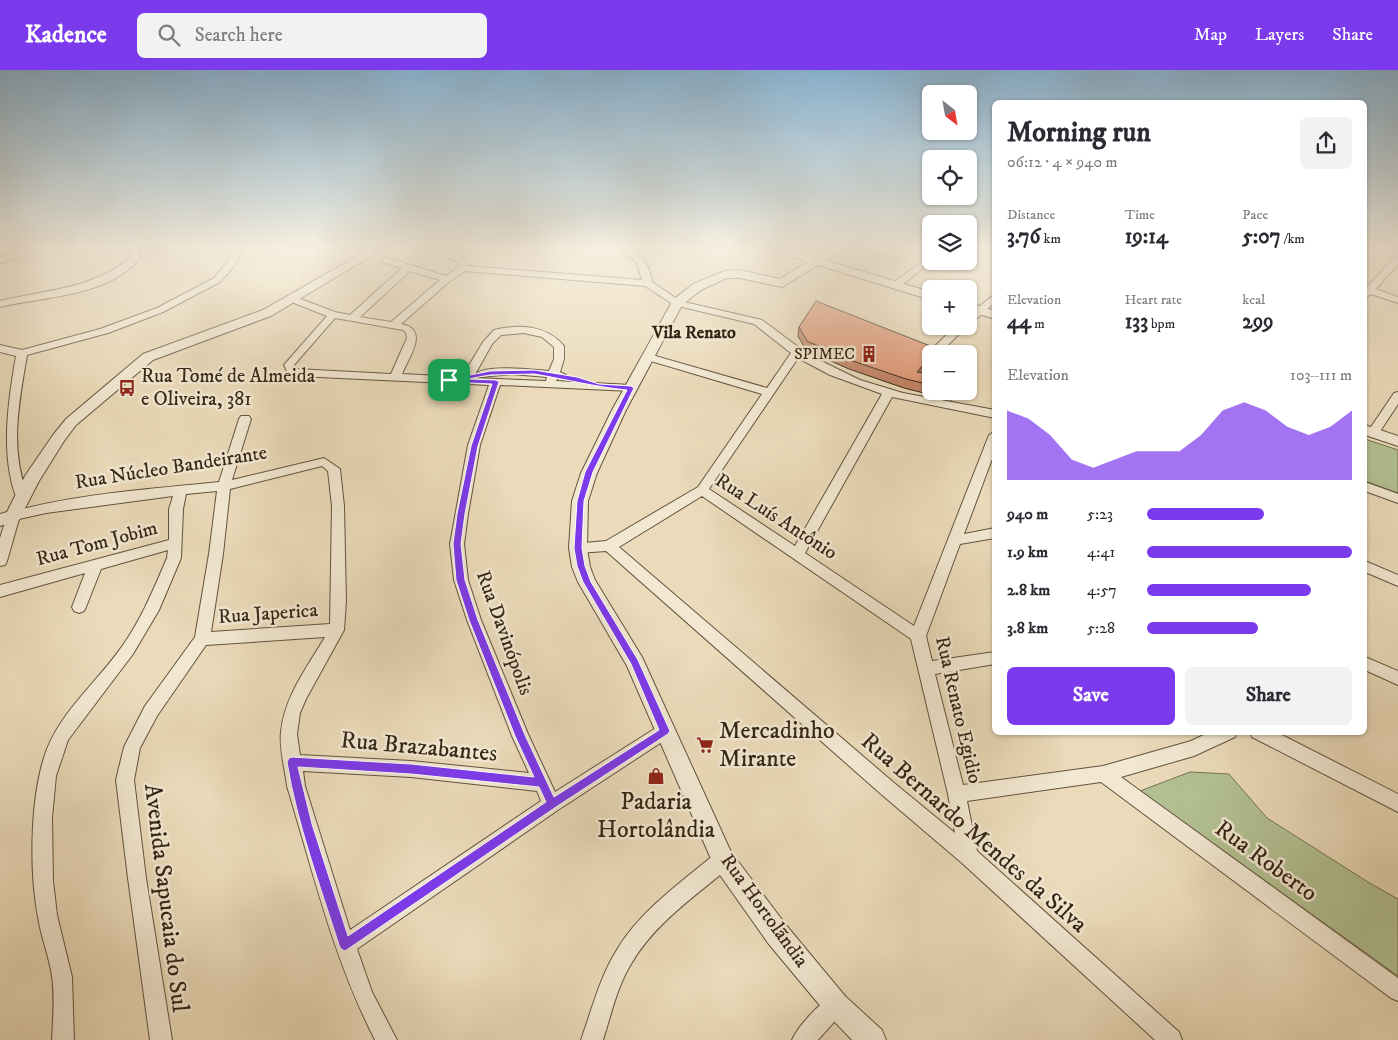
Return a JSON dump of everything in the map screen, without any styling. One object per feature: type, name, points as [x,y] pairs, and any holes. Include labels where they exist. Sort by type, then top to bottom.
[{"type":"street","points":[[0,304],[54,292]]},
{"type":"street","points":[[0,348],[14,353],[22,353],[104,331],[160,310],[194,292]]},
{"type":"street","points":[[0,561],[6,518],[58,438],[71,422],[141,362],[163,350],[252,319],[303,292]]},
{"type":"street","points":[[352,319],[381,292]]},
{"type":"street","points":[[394,325],[432,292]]},
{"type":"street","points":[[662,292],[677,302],[750,318],[797,352],[824,368],[889,392],[992,413]]},
{"type":"street","points":[[677,302],[690,292]]},
{"type":"street","points":[[1367,293],[1398,300]]},
{"type":"street","points":[[292,299],[333,315],[406,328],[411,332],[412,338],[396,376]]},
{"type":"street","points":[[977,307],[992,299]]},
{"type":"street","name":"Rua Hortolãndia","points":[[677,302],[589,472],[580,501],[578,548],[581,566],[587,582],[635,663],[723,860],[777,934],[836,1005],[872,1040]]},
{"type":"street","points":[[977,310],[992,314]]},
{"type":"street","points":[[333,315],[289,365],[289,368],[297,373],[396,376],[449,380],[512,371],[598,386],[631,388]]},
{"type":"street","points":[[467,378],[488,342],[498,332],[516,330],[538,331],[550,336],[559,346],[559,358],[552,379]]},
{"type":"street","points":[[942,345],[953,335]]},
{"type":"street","points":[[702,490],[797,352]]},
{"type":"street","points":[[22,353],[10,412],[9,441],[12,474],[22,496]]},
{"type":"street","points":[[648,357],[768,392]]},
{"type":"street","points":[[467,378],[496,382],[552,379]]},
{"type":"street","name":"Rua Davinópolis","points":[[496,382],[474,446],[461,514],[457,544],[461,580],[474,620],[520,736],[552,804]]},
{"type":"street","points":[[797,555],[889,392]]},
{"type":"street","points":[[1398,395],[1369,432],[1398,441]]},
{"type":"street","name":"Avenida Sapucaia do Sul","points":[[161,1040],[137,878],[126,780],[132,747],[151,711],[202,639],[216,554],[224,486],[246,420]]},
{"type":"street","name":"Rua Renato Egidio","points":[[969,856],[957,794],[918,636],[992,443]]},
{"type":"street","name":"Rua Núcleo Bandeirante","points":[[6,518],[46,508],[181,489],[224,486],[316,463],[324,462],[334,469],[338,506],[339,601],[337,630],[333,640],[309,677],[292,713],[289,734],[296,786],[345,945],[364,997],[386,1040]]},
{"type":"street","points":[[1367,487],[1398,499]]},
{"type":"street","points":[[63,1040],[64,986],[58,951],[48,917],[43,876],[43,802],[46,777],[54,751],[62,735],[142,629],[167,576],[174,558],[176,509],[181,489]]},
{"type":"street","name":"Rua Luís Antônio","points":[[608,546],[702,490],[918,636]]},
{"type":"street","points":[[956,540],[992,534]]},
{"type":"street","name":"Rua Tom Jobim","points":[[0,591],[176,542]]},
{"type":"street","points":[[578,548],[608,546]]},
{"type":"street","name":"Rua Bernardo Mendes da Silva","points":[[608,546],[887,788],[969,856],[1171,1040]]},
{"type":"street","points":[[79,607],[95,565]]},
{"type":"street","points":[[1367,567],[1398,581]]},
{"type":"street","name":"Rua Japerica","points":[[202,639],[337,630]]},
{"type":"street","points":[[926,669],[992,658]]},
{"type":"street","points":[[1367,664],[1398,678]]},
{"type":"street","points":[[345,945],[552,804],[665,731]]},
{"type":"street","points":[[957,794],[1103,774],[1194,748],[1222,735]]},
{"type":"street","points":[[1264,735],[1398,803]]},
{"type":"street","name":"Rua Brazabantes","points":[[292,762],[411,769],[542,783]]},
{"type":"street","name":"Rua Roberto","points":[[1103,774],[1398,991]]},
{"type":"street","points":[[592,1040],[612,982],[629,948],[662,912],[723,860]]},
{"type":"street","points":[[803,1040],[836,1005]]},
{"type":"green space","points":[[1367,440],[1398,450],[1398,493],[1367,482]]},
{"type":"green space","points":[[1190,772],[1229,774],[1267,818],[1398,899],[1398,976],[1140,791]]},
{"type":"building","name":"SPIMEC","points":[[816,301],[928,345],[922,345],[922,366],[917,372],[922,373],[922,383],[850,360],[807,341],[799,327]]},
{"type":"place","name":"SPIMEC","points":[[869,354]]},
{"type":"place","name":"Rua Tomé de Almeida e Oliveira, 381","points":[[127,388]]},
{"type":"place","name":"Mercadinho Mirante","points":[[705,745]]},
{"type":"place","name":"Padaria Hortolândia","points":[[656,776]]},
{"type":"district","name":"Vila Renato","points":[[694,333]]},
{"type":"route","points":[[449,380],[496,382],[474,446],[461,514],[457,544],[461,580],[474,620],[520,736],[552,804],[345,945],[329,889],[307,824],[296,786],[292,762],[336,763],[411,769],[542,783],[552,804],[665,731],[635,663],[587,582],[581,566],[578,548],[580,501],[589,472],[631,388],[598,386],[554,374],[512,371],[449,380]]}]
